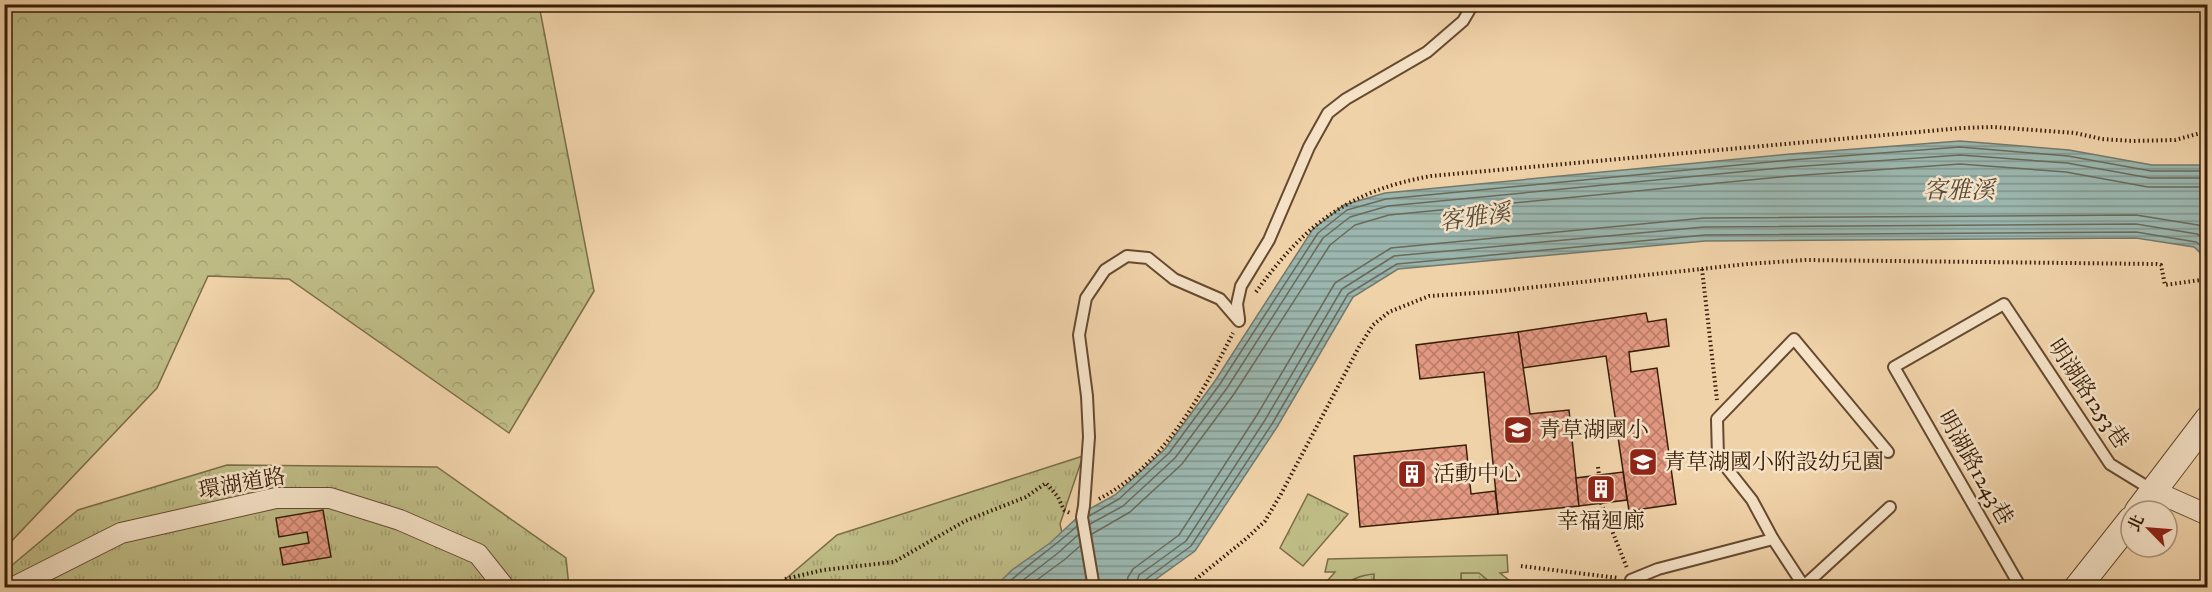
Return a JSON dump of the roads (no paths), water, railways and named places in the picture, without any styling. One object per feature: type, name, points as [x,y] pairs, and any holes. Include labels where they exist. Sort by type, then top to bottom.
[{"type":"street","points":[[2148,499],[2208,419]]},
{"type":"street","points":[[2154,491],[2208,515]]},
{"type":"street","name":"環湖道路","points":[[12,588],[121,533],[276,498],[330,498],[400,520],[478,554],[505,588]]},
{"type":"street","points":[[2077,588],[2119,535]]},
{"type":"lane","points":[[1094,588],[1083,512],[1088,427],[1087,396],[1079,335],[1086,298],[1105,270],[1127,256],[1148,258],[1174,279],[1220,299],[1239,321],[1237,304],[1241,285],[1269,240],[1309,147],[1328,114],[1346,99],[1427,52],[1463,21],[1473,4]]},
{"type":"lane","name":"明湖路1253巷","points":[[1894,367],[2004,304],[2110,464],[2154,491]]},
{"type":"lane","points":[[1888,452],[1794,339],[1717,419],[1718,457],[1752,500],[1773,539],[1806,587],[1890,507]]},
{"type":"lane","name":"明湖路1243巷","points":[[1894,367],[2021,588]]},
{"type":"lane","points":[[1635,584],[1658,569],[1773,539]]},
{"type":"lane","points":[[2204,588],[2208,582]]},
{"type":"water","name":"客雅溪","points":[[1960,141],[2069,150],[2152,165],[2207,165],[2207,259],[2194,247],[2136,238],[1705,241],[1398,269],[1353,297],[1277,427],[1195,551],[1145,587],[994,588],[1012,570],[1050,543],[1082,513],[1115,495],[1165,449],[1215,381],[1313,229],[1344,205],[1385,193],[1790,154]]},
{"type":"place","name":"青草湖國小","points":[[1518,430]]},
{"type":"place","name":"青草湖國小附設幼兒園","points":[[1643,462]]},
{"type":"place","name":"活動中心","points":[[1412,474]]},
{"type":"place","name":"幸福迴廊","points":[[1601,489]]}]
